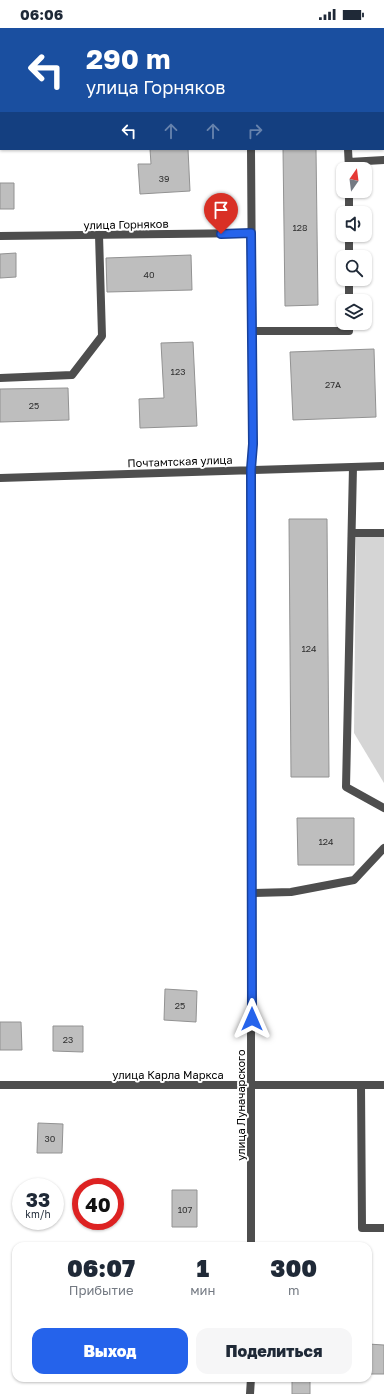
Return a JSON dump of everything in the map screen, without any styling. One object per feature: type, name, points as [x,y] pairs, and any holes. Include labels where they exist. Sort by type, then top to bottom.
[{"type":"street","name":"улица Луначарского","points":[[251,150],[253,444],[251,469],[251,1242]]},
{"type":"street","points":[[348,150],[349,162]]},
{"type":"street","points":[[372,162],[384,160]]},
{"type":"street","name":"улица Горняков","points":[[0,236],[251,233]]},
{"type":"street","points":[[0,378],[72,375],[102,336],[99,235]]},
{"type":"street","points":[[252,331],[349,330]]},
{"type":"street","name":"Почтамтская улица","points":[[0,478],[384,466]]},
{"type":"street","points":[[353,467],[346,787],[384,808]]},
{"type":"street","points":[[352,533],[384,533]]},
{"type":"street","points":[[252,893],[291,892],[354,880],[384,848]]},
{"type":"street","name":"улица Карла Маркса","points":[[0,1085],[384,1085]]},
{"type":"street","points":[[361,1085],[362,1228],[384,1228]]},
{"type":"street","points":[[250,1382],[250,1394]]},
{"type":"shaded area","points":[[356,537],[384,537],[384,783],[354,733]]},
{"type":"building","points":[[150,150],[188,150],[190,191],[140,194],[138,164],[151,164]]},
{"type":"building","points":[[283,150],[316,150],[318,305],[285,306]]},
{"type":"building","points":[[0,183],[14,183],[14,209],[0,209]]},
{"type":"building","points":[[16,253],[16,277],[0,278],[0,254]]},
{"type":"building","points":[[191,255],[192,290],[107,292],[106,258]]},
{"type":"building","points":[[193,342],[197,426],[140,428],[139,399],[164,398],[161,343]]},
{"type":"building","points":[[374,349],[376,417],[293,420],[290,352]]},
{"type":"building","points":[[68,388],[69,420],[0,422],[0,389]]},
{"type":"building","points":[[289,519],[327,519],[329,777],[291,777]]},
{"type":"building","points":[[297,818],[354,818],[354,865],[298,865]]},
{"type":"building","points":[[165,989],[197,991],[196,1022],[164,1020]]},
{"type":"building","points":[[0,1022],[21,1022],[22,1050],[0,1050]]},
{"type":"building","points":[[53,1026],[83,1026],[83,1052],[53,1051]]},
{"type":"building","points":[[38,1123],[63,1124],[62,1153],[37,1153]]},
{"type":"building","points":[[172,1190],[197,1190],[197,1227],[172,1227]]},
{"type":"building","points":[[372,1344],[384,1345],[384,1374],[372,1374]]},
{"type":"building","points":[[292,1382],[310,1382],[310,1394],[292,1394]]},
{"type":"route","points":[[221,234],[251,233],[253,444],[251,469],[252,1019]]}]
